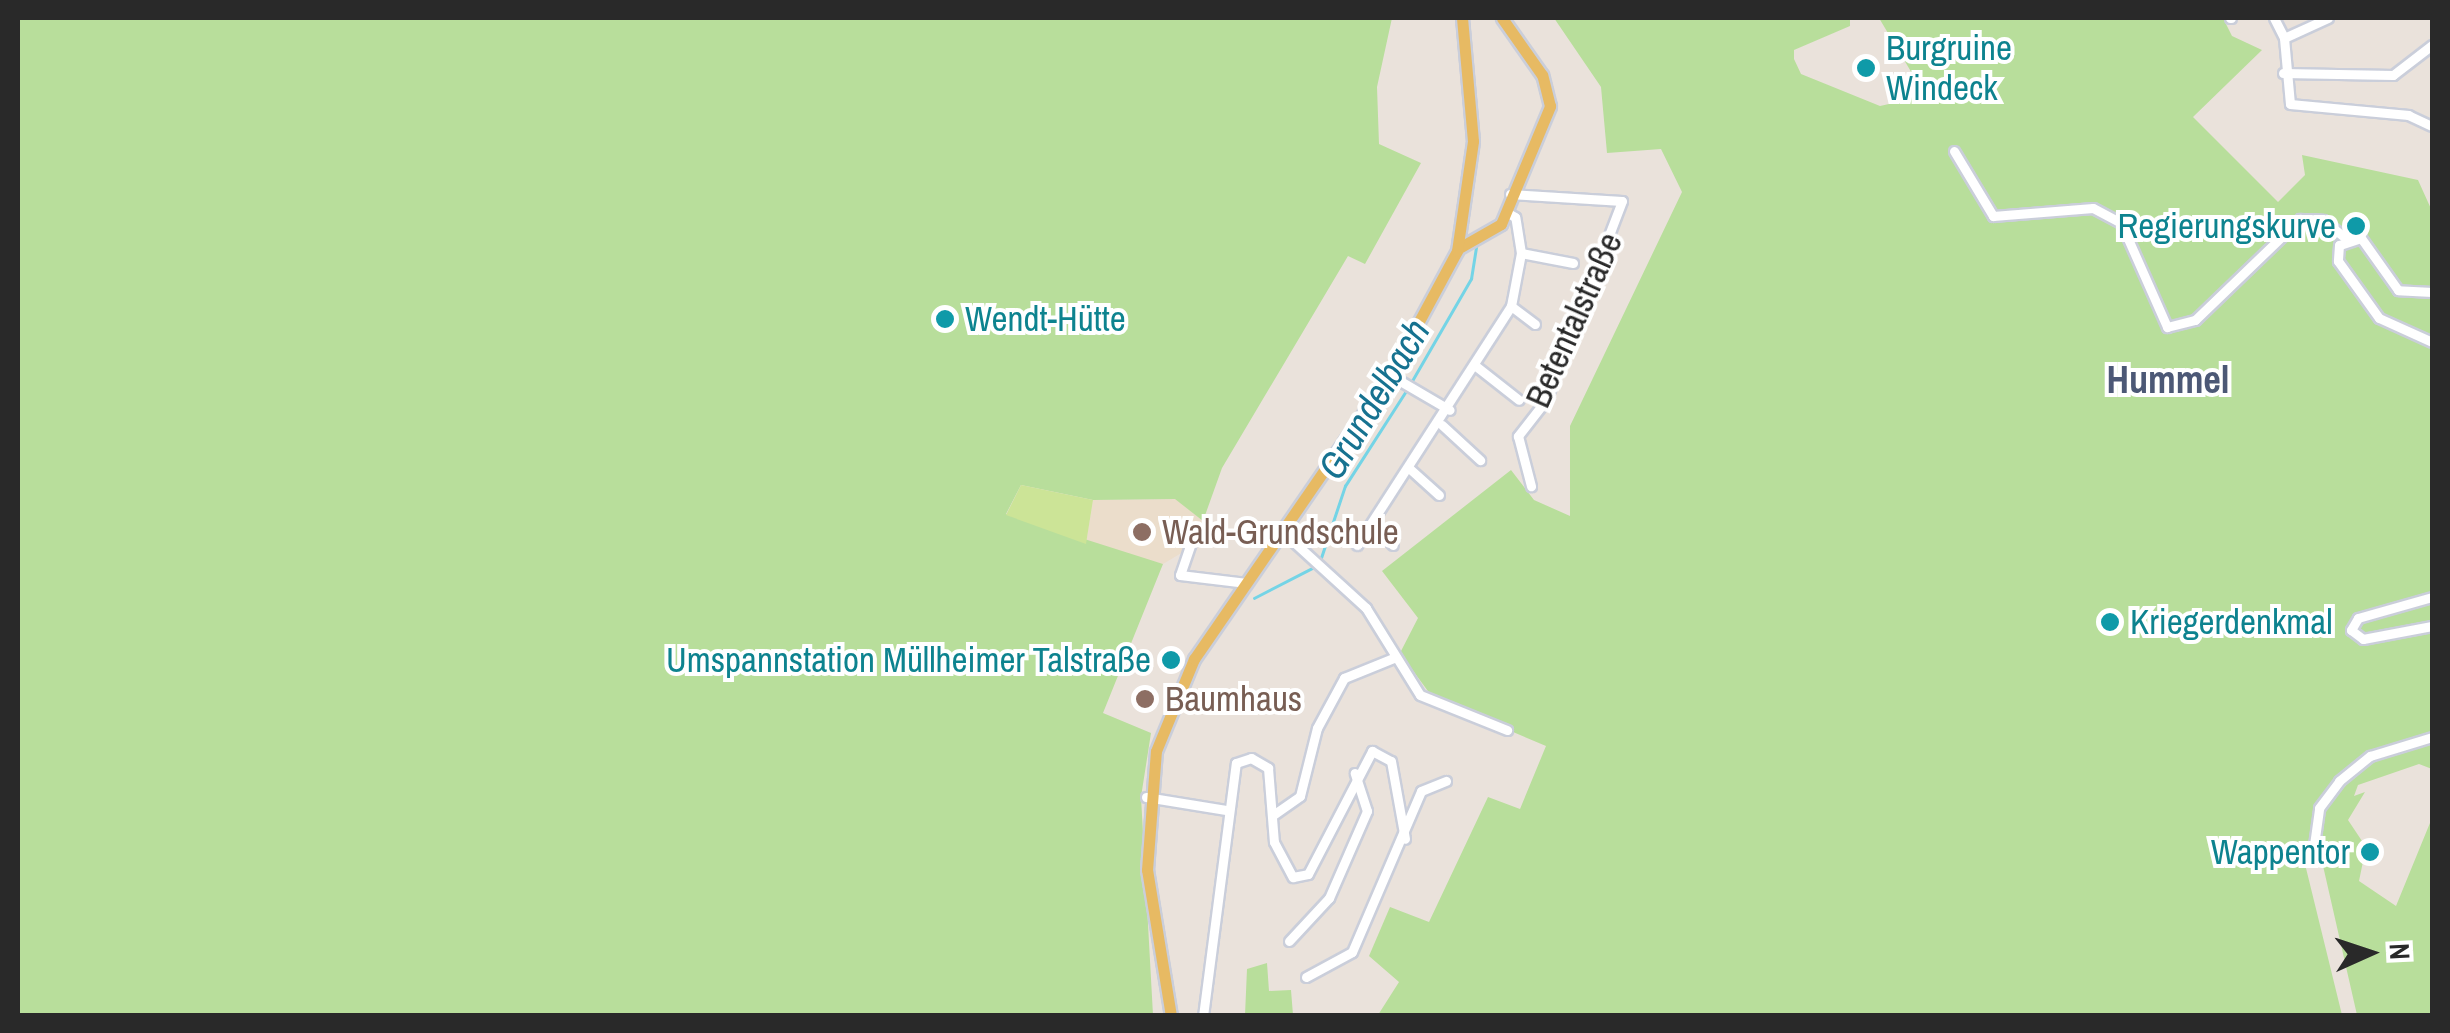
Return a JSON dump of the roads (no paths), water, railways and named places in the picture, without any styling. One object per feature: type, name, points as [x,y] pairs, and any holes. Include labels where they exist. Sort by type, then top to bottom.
[{"type":"main road","points":[[1171,1016],[1147,870],[1146,798],[1151,773],[1187,672],[1390,376],[1456,251],[1473,141],[1462,18]]},
{"type":"main road","points":[[1456,251],[1506,212],[1551,96],[1502,18]]},
{"type":"main road","points":[[1463,223],[1476,234]]},
{"type":"street","points":[[2274,18],[2284,38],[2283,73],[2294,106],[2408,115],[2432,126]]},
{"type":"street","points":[[2284,38],[2328,18]]},
{"type":"street","points":[[2283,73],[2393,75],[2432,44]]},
{"type":"street","points":[[1954,151],[1994,216],[2093,208],[2121,223],[2167,327],[2195,320],[2286,226],[2312,218],[2344,237],[2366,241],[2398,290],[2432,292]]},
{"type":"street","name":"Betentalstraße","points":[[1510,194],[1622,201],[1546,400],[1518,436],[1531,486]]},
{"type":"street","points":[[1357,545],[1376,526],[1410,468],[1442,425],[1511,306],[1520,254],[1515,217],[1506,212]]},
{"type":"street","points":[[2344,237],[2338,261],[2365,302],[2396,331],[2432,342]]},
{"type":"street","points":[[1520,254],[1573,263]]},
{"type":"street","points":[[1511,306],[1535,324]]},
{"type":"street","points":[[1476,367],[1519,400]]},
{"type":"street","points":[[1390,376],[1450,410]]},
{"type":"street","points":[[1442,425],[1480,460]]},
{"type":"street","points":[[1410,468],[1439,495]]},
{"type":"street","points":[[1376,526],[1393,545]]},
{"type":"street","points":[[1285,534],[1325,564],[1420,695],[1508,730]]},
{"type":"street","points":[[1193,536],[1180,575],[1247,583]]},
{"type":"street","points":[[2432,597],[2358,618],[2350,630],[2363,639],[2432,626]]},
{"type":"street","points":[[1274,816],[1300,796],[1332,699],[1356,668],[1396,657]]},
{"type":"street","points":[[2314,844],[2319,808],[2339,781],[2370,756],[2432,737]]},
{"type":"street","points":[[1203,1016],[1232,768],[1245,758],[1268,768],[1281,861],[1305,877],[1356,773],[1372,751],[1391,761],[1405,839]]},
{"type":"street","points":[[1289,941],[1329,898],[1366,811],[1356,773]]},
{"type":"street","points":[[1306,976],[1352,952],[1428,782],[1446,781]]},
{"type":"street","points":[[1146,798],[1226,810]]},
{"type":"waterway","name":"Grundelbach","points":[[1412,381],[1471,279],[1476,247]]},
{"type":"waterway","name":"Grundelbach","points":[[1320,561],[1345,486],[1408,388]]},
{"type":"waterway","name":"Grundelbach","points":[[1254,598],[1314,567]]},
{"type":"place","name":"Burgruine Windeck","points":[[1866,68]]},
{"type":"place","name":"Regierungskurve","points":[[2356,226]]},
{"type":"place","name":"Wendt-Hütte","points":[[945,319]]},
{"type":"place","name":"Wald-Grundschule","points":[[1142,532]]},
{"type":"place","name":"Kriegerdenkmal","points":[[2110,622]]},
{"type":"place","name":"Umspannstation Müllheimer Talstraße","points":[[1171,660]]},
{"type":"place","name":"Baumhaus","points":[[1145,699]]},
{"type":"place","name":"Wappentor","points":[[2370,852]]},
{"type":"district","name":"Hummel","points":[[2168,380]]}]
